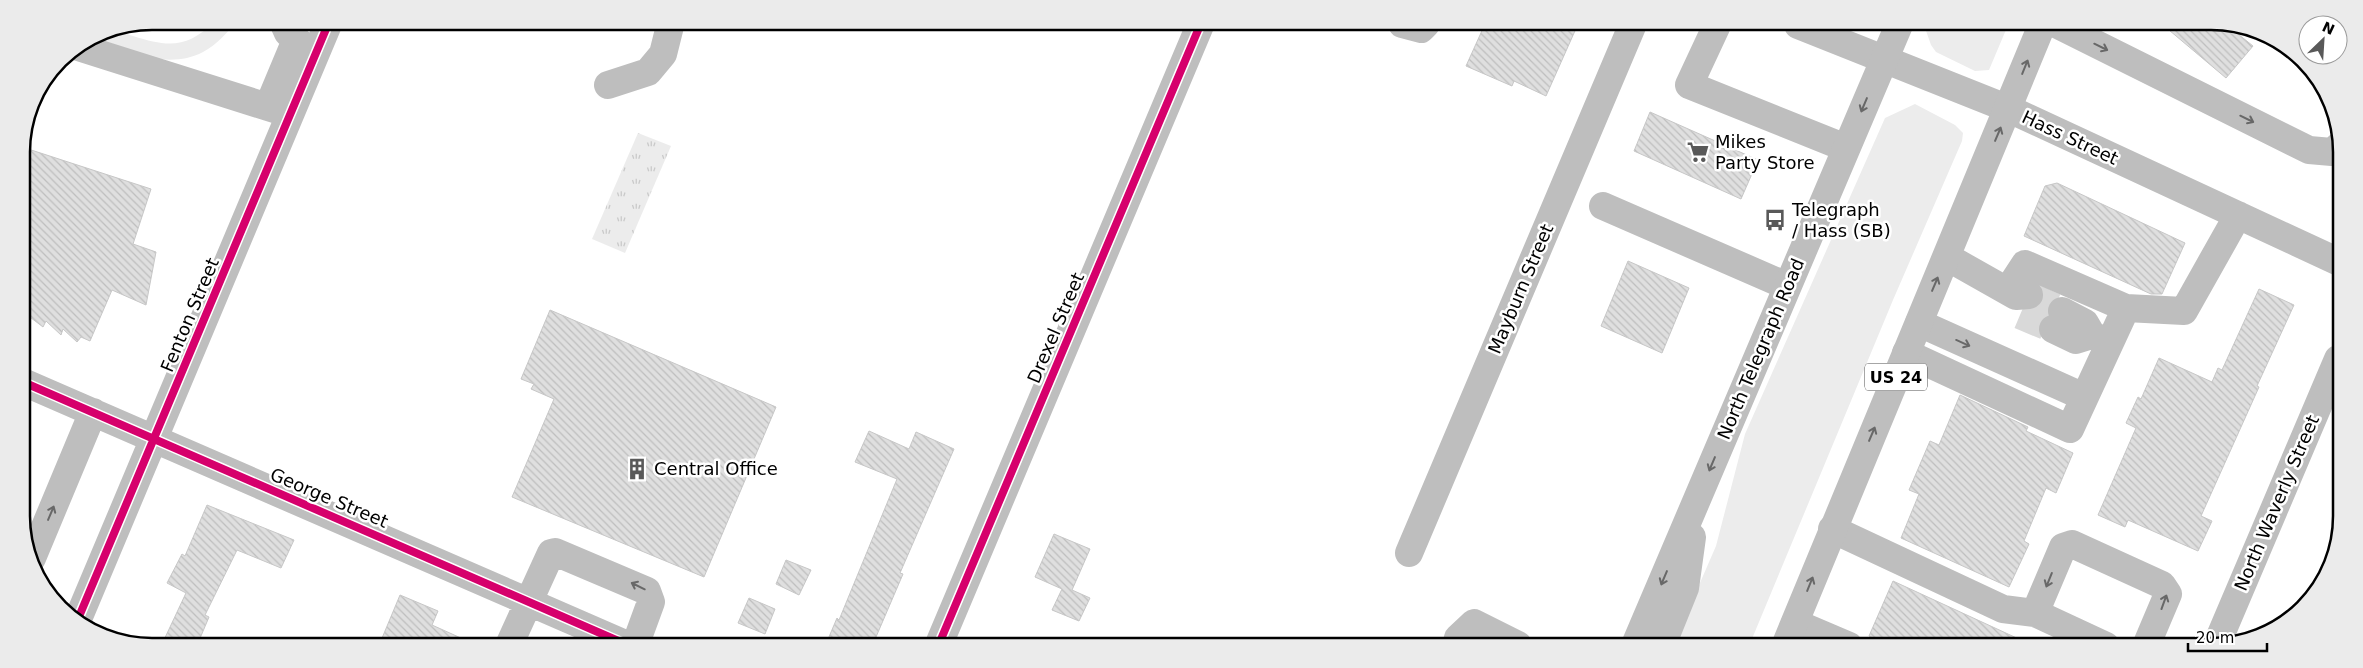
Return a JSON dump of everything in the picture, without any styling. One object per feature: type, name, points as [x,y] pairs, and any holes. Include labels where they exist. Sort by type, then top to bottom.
[{"type":"street","name":"Fenton Street","points":[[80,614],[154,438],[279,110],[298,39],[314,30]]},
{"type":"street","points":[[608,85],[648,72],[663,54],[669,30]]},
{"type":"street","name":"Drexel Street","points":[[942,638],[1199,30]]},
{"type":"street","name":"Mayburn Street","points":[[1408,553],[1630,30]]},
{"type":"street","points":[[1714,30],[1689,85],[1846,148]]},
{"type":"street","name":"Hass Street","points":[[1810,30],[2009,109],[2333,259]]},
{"type":"street","name":"North Telegraph Road","points":[[1639,638],[1897,30]]},
{"type":"street","name":"US 24","points":[[1790,634],[1832,529],[2009,109],[2040,30]]},
{"type":"street","points":[[2068,30],[2310,150],[2333,151]]},
{"type":"street","points":[[86,49],[279,110]]},
{"type":"street","points":[[1603,206],[1787,286]]},
{"type":"street","points":[[1947,257],[2018,299],[2025,264],[2126,308],[2184,311],[2238,215]]},
{"type":"street","points":[[1906,354],[2070,429],[2084,396],[2100,339],[2126,308]]},
{"type":"street","points":[[2057,320],[2085,323],[2100,339]]},
{"type":"street","points":[[1919,323],[2084,396]]},
{"type":"street","name":"North Waverly Street","points":[[2219,638],[2333,371]]},
{"type":"street","name":"George Street","points":[[30,385],[611,638]]},
{"type":"street","points":[[35,551],[93,412]]},
{"type":"street","points":[[1665,638],[1685,588],[1696,501]]},
{"type":"street","points":[[1832,529],[2004,609],[2036,613],[2089,638]]},
{"type":"street","points":[[2036,613],[2063,547],[2072,544],[2162,585],[2168,594],[2149,638]]},
{"type":"street","points":[[512,638],[551,553],[559,553],[647,591],[651,602],[638,638]]},
{"type":"street","points":[[1458,638],[1474,623],[1504,638]]},
{"type":"street","points":[[1790,634],[1810,638]]},
{"type":"green space","points":[[205,30],[230,30],[213,46],[203,52],[175,60],[146,57],[99,42],[125,33],[167,43],[177,43],[195,37]]},
{"type":"green space","points":[[1926,30],[2006,30],[1989,70],[1975,71],[1936,52],[1931,45]]},
{"type":"green space","points":[[1915,104],[1955,125],[1963,133],[1962,141],[1893,300],[1752,638],[1676,638],[1716,546],[1745,434],[1885,118]]},
{"type":"green space","points":[[638,133],[671,146],[625,253],[592,239]]},
{"type":"building","points":[[1482,30],[1575,30],[1546,96],[1514,81],[1512,86],[1466,66]]},
{"type":"building","points":[[2169,30],[2211,30],[2236,33],[2253,46],[2226,78]]},
{"type":"building","points":[[1650,112],[1758,160],[1741,199],[1634,151]]},
{"type":"building","points":[[30,150],[151,189],[133,244],[156,252],[146,305],[112,290],[90,341],[81,337],[77,342],[63,329],[61,335],[46,321],[43,327],[30,317]]},
{"type":"building","points":[[2057,183],[2185,243],[2162,294],[2151,294],[2024,236],[2045,186]]},
{"type":"building","points":[[1628,261],[1689,288],[1662,353],[1601,326]]},
{"type":"building","points":[[2259,289],[2294,305],[2201,516],[2212,521],[2198,551],[2128,520],[2125,527],[2098,515],[2136,428],[2126,423],[2138,397],[2141,399],[2159,358],[2212,382],[2218,368],[2222,370]]},
{"type":"building","name":"Central Office","points":[[550,310],[776,407],[704,577],[512,497],[554,399],[531,389],[534,384],[521,379]]},
{"type":"building","points":[[1960,395],[2028,427],[2026,431],[2073,453],[2056,493],[2046,488],[2024,541],[2029,544],[2009,587],[1901,538],[1919,494],[1909,490],[1930,441],[1939,445]]},
{"type":"building","points":[[869,431],[909,449],[916,432],[954,449],[900,573],[903,574],[876,638],[829,638],[837,618],[839,620],[897,479],[855,462]]},
{"type":"building","points":[[207,505],[294,540],[281,568],[237,550],[205,615],[209,617],[200,638],[165,638],[186,593],[167,583],[182,554],[185,556]]},
{"type":"building","points":[[1054,534],[1090,549],[1072,590],[1090,598],[1079,621],[1052,610],[1062,589],[1035,577]]},
{"type":"building","points":[[786,560],[811,570],[799,595],[776,584]]},
{"type":"building","points":[[1893,581],[2017,638],[1873,638],[1869,636]]},
{"type":"building","points":[[400,595],[438,611],[432,625],[461,638],[382,638]]},
{"type":"building","points":[[749,598],[775,609],[765,634],[738,623]]},
{"type":"tunnel","points":[[2029,295],[2062,311]]},
{"type":"tunnel","points":[[2020,315],[2053,329]]},
{"type":"cycle path","points":[[80,614],[326,30]]},
{"type":"cycle path","points":[[942,638],[1198,30]]},
{"type":"cycle path","points":[[30,385],[612,638]]},
{"type":"place","name":"Mikes Party Store","points":[[1698,152]]},
{"type":"place","name":"Telegraph / Hass (SB)","points":[[1775,220]]},
{"type":"place","name":"Central Office","points":[[637,469]]}]
